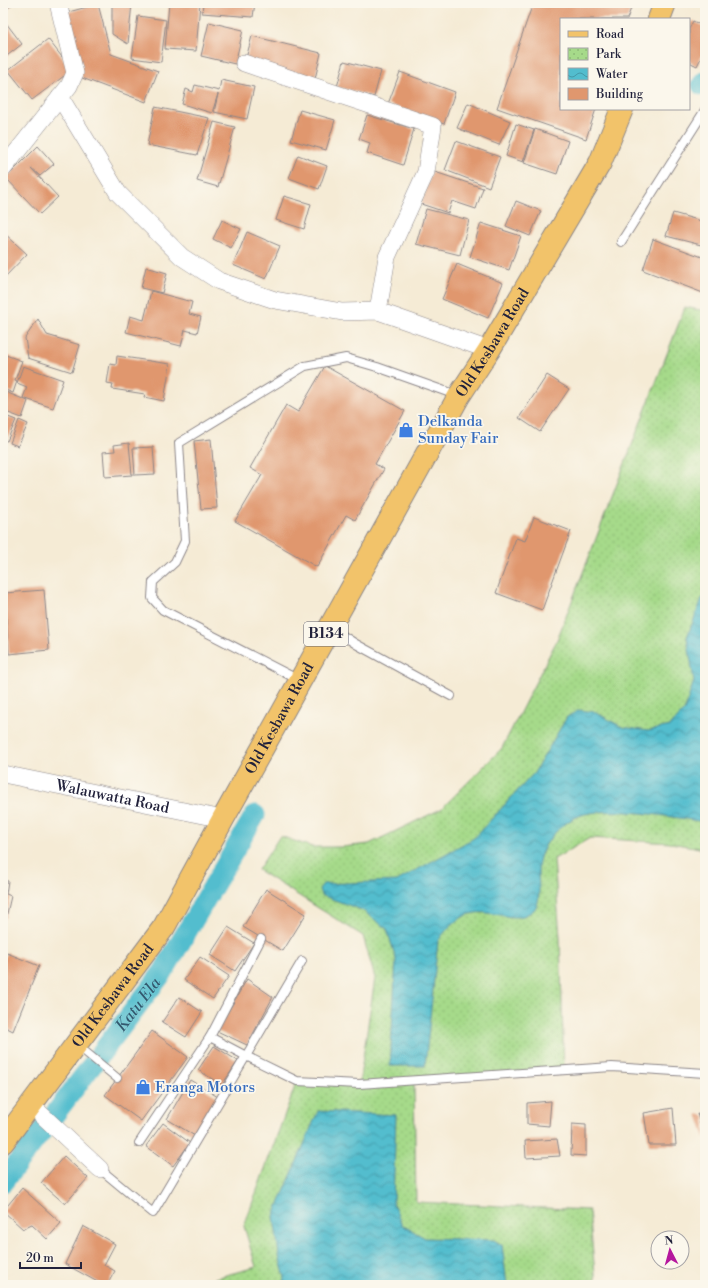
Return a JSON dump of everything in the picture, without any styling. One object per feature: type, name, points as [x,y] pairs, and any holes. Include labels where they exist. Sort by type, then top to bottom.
[{"type":"main road","points":[[659,18],[665,3]]},
{"type":"main road","name":"Old Kesbawa Road","points":[[3,1142],[164,927],[459,396],[489,350],[600,163],[622,110]]},
{"type":"street","points":[[3,168],[69,86],[75,73],[58,3]]},
{"type":"street","points":[[244,64],[433,126],[426,172],[387,257],[378,312]]},
{"type":"street","points":[[60,97],[118,193],[182,258],[219,281],[275,300],[342,312],[378,312],[489,350]]},
{"type":"street","name":"Walauwatta Road","points":[[3,774],[223,819]]},
{"type":"street","points":[[31,1105],[100,1169]]},
{"type":"lane","points":[[621,242],[705,110]]},
{"type":"lane","points":[[300,681],[164,610],[152,598],[153,582],[175,562],[185,541],[179,444],[305,366],[346,358],[377,367],[459,396]]},
{"type":"lane","points":[[330,627],[356,644],[451,696]]},
{"type":"lane","points":[[139,1143],[210,1037],[261,939]]},
{"type":"lane","points":[[100,1169],[153,1214],[302,961]]},
{"type":"lane","points":[[210,1037],[297,1081],[359,1084],[612,1067],[705,1073]]},
{"type":"lane","points":[[77,1045],[117,1078]]},
{"type":"green space","points":[[685,307],[705,311],[705,849],[671,843],[590,838],[554,859],[560,937],[564,1071],[414,1082],[416,1202],[589,1210],[596,1285],[213,1285],[215,1278],[256,1267],[244,1226],[297,1081],[359,1084],[375,978],[363,936],[258,870],[280,836],[312,847],[342,847],[369,844],[441,809],[502,748],[557,640]]},
{"type":"water","points":[[705,591],[705,822],[632,812],[603,812],[584,814],[563,826],[550,839],[541,854],[538,867],[538,899],[535,909],[520,917],[510,917],[487,913],[471,914],[453,924],[438,941],[425,1066],[390,1066],[396,959],[387,929],[362,910],[321,895],[319,889],[323,884],[397,881],[474,838],[534,773],[567,717],[579,710],[595,712],[622,727],[648,731],[670,726],[684,711],[694,681],[687,637]]},
{"type":"water","points":[[318,1111],[396,1115],[393,1203],[402,1225],[425,1238],[494,1240],[502,1245],[507,1285],[283,1285],[285,1278],[279,1256],[274,1216]]},
{"type":"building","points":[[3,3],[14,3],[3,12]]},
{"type":"building","points":[[112,3],[132,3],[128,44],[112,34]]},
{"type":"building","points":[[169,3],[200,3],[196,51],[165,49]]},
{"type":"building","points":[[203,3],[255,3],[253,17],[202,13]]},
{"type":"building","points":[[533,3],[633,3],[627,18],[560,18],[560,110],[596,110],[586,139],[497,108]]},
{"type":"building","points":[[98,4],[111,54],[158,71],[146,102],[82,78],[65,13]]},
{"type":"building","points":[[138,16],[166,20],[161,62],[132,58]]},
{"type":"building","points":[[3,19],[22,44],[3,59]]},
{"type":"building","points":[[693,21],[705,27],[705,50],[697,66],[690,62],[690,27]]},
{"type":"building","points":[[209,22],[243,30],[235,64],[201,56]]},
{"type":"building","points":[[252,36],[321,53],[315,79],[245,62]]},
{"type":"building","points":[[48,39],[72,70],[32,100],[8,70]]},
{"type":"building","points":[[344,61],[381,71],[374,97],[337,87]]},
{"type":"building","points":[[400,72],[455,92],[444,124],[388,104]]},
{"type":"building","points":[[221,80],[254,87],[247,119],[214,112],[218,94],[212,113],[182,104],[186,89],[193,92],[195,85],[219,91]]},
{"type":"building","points":[[468,103],[510,121],[499,145],[457,128]]},
{"type":"building","points":[[155,107],[209,118],[197,155],[147,145]]},
{"type":"building","points":[[300,110],[335,120],[326,150],[291,140]]},
{"type":"building","points":[[367,115],[414,129],[403,165],[367,153],[370,143],[359,139]]},
{"type":"building","points":[[214,122],[235,127],[218,187],[197,181]]},
{"type":"building","points":[[516,124],[534,130],[523,162],[506,156]]},
{"type":"building","points":[[535,129],[568,141],[557,174],[524,163]]},
{"type":"building","points":[[456,141],[500,157],[489,187],[445,170]]},
{"type":"building","points":[[38,146],[54,164],[40,176],[30,167],[58,197],[40,214],[6,178]]},
{"type":"building","points":[[298,155],[327,166],[319,189],[289,178]]},
{"type":"building","points":[[432,171],[483,188],[476,209],[452,201],[448,213],[421,204]]},
{"type":"building","points":[[284,196],[311,204],[304,229],[276,220]]},
{"type":"building","points":[[516,201],[541,211],[530,236],[506,226]]},
{"type":"building","points":[[426,209],[469,220],[460,255],[416,244]]},
{"type":"building","points":[[673,213],[705,222],[705,246],[666,236]]},
{"type":"building","points":[[222,220],[241,229],[231,248],[213,239]]},
{"type":"building","points":[[481,223],[521,236],[509,270],[470,257]]},
{"type":"building","points":[[3,232],[27,254],[3,279]]},
{"type":"building","points":[[247,232],[280,246],[266,279],[233,265]]},
{"type":"building","points":[[653,239],[705,258],[705,287],[703,293],[643,270]]},
{"type":"building","points":[[457,264],[503,283],[488,318],[442,299]]},
{"type":"building","points":[[146,267],[167,273],[162,293],[141,288]]},
{"type":"building","points":[[151,291],[192,302],[189,314],[201,317],[197,333],[185,330],[181,346],[126,332],[130,316],[144,320]]},
{"type":"building","points":[[38,319],[47,335],[80,345],[72,372],[28,358],[25,338]]},
{"type":"building","points":[[3,354],[22,361],[15,380],[17,381],[13,393],[3,389]]},
{"type":"building","points":[[117,356],[170,364],[164,401],[144,397],[145,394],[112,389],[113,384],[107,383],[110,364],[116,365]]},
{"type":"building","points":[[23,366],[63,380],[53,408],[23,398],[27,387],[17,383]]},
{"type":"building","points":[[325,366],[405,411],[375,464],[384,469],[355,520],[346,515],[317,567],[235,521],[262,475],[250,468],[286,405],[298,412]]},
{"type":"building","points":[[547,375],[569,389],[540,432],[519,418]]},
{"type":"building","points":[[3,391],[28,401],[22,418],[3,411]]},
{"type":"building","points":[[3,415],[16,420],[7,441],[3,440]]},
{"type":"building","points":[[19,420],[28,424],[18,446],[10,443]]},
{"type":"building","points":[[211,439],[217,508],[201,509],[194,441]]},
{"type":"building","points":[[129,443],[132,475],[105,477],[103,452],[115,451],[114,445]]},
{"type":"building","points":[[153,447],[155,474],[135,475],[133,448]]},
{"type":"building","points":[[534,517],[571,531],[542,610],[496,593],[516,538],[525,541]]},
{"type":"building","points":[[44,590],[49,650],[9,654],[4,593]]},
{"type":"building","points":[[3,880],[8,881],[6,894],[11,896],[6,918],[3,917]]},
{"type":"building","points":[[266,889],[306,914],[283,951],[243,927]]},
{"type":"building","points":[[228,927],[254,943],[235,971],[210,955]]},
{"type":"building","points":[[7,953],[39,966],[13,1031],[3,1026],[3,961]]},
{"type":"building","points":[[200,957],[229,976],[213,999],[184,980]]},
{"type":"building","points":[[247,979],[273,997],[247,1045],[217,1031]]},
{"type":"building","points":[[179,997],[202,1012],[186,1037],[162,1022]]},
{"type":"building","points":[[152,1031],[188,1057],[141,1121],[105,1095]]},
{"type":"building","points":[[214,1046],[238,1061],[222,1085],[198,1070]]},
{"type":"building","points":[[190,1080],[218,1097],[195,1136],[167,1119]]},
{"type":"building","points":[[551,1101],[549,1126],[527,1124],[527,1103]]},
{"type":"building","points":[[673,1108],[676,1145],[649,1145],[644,1113]]},
{"type":"building","points":[[697,1114],[705,1116],[705,1138]]},
{"type":"building","points":[[163,1123],[190,1143],[173,1166],[146,1146]]},
{"type":"building","points":[[572,1124],[586,1125],[586,1156],[571,1155]]},
{"type":"building","points":[[557,1139],[560,1156],[526,1158],[525,1141]]},
{"type":"building","points":[[64,1156],[88,1178],[65,1204],[41,1183]]},
{"type":"building","points":[[22,1188],[61,1223],[47,1239],[32,1225],[23,1229],[3,1211]]},
{"type":"building","points":[[83,1226],[115,1244],[104,1265],[115,1271],[107,1285],[103,1285],[65,1264]]},
{"type":"waterway","name":"Katu Ela","points":[[702,85],[705,82]]},
{"type":"waterway","name":"Katu Ela","points":[[3,1182],[163,972],[255,815]]},
{"type":"place","name":"Delkanda Sunday Fair","points":[[406,430]]},
{"type":"place","name":"Eranga Motors","points":[[143,1087]]}]
